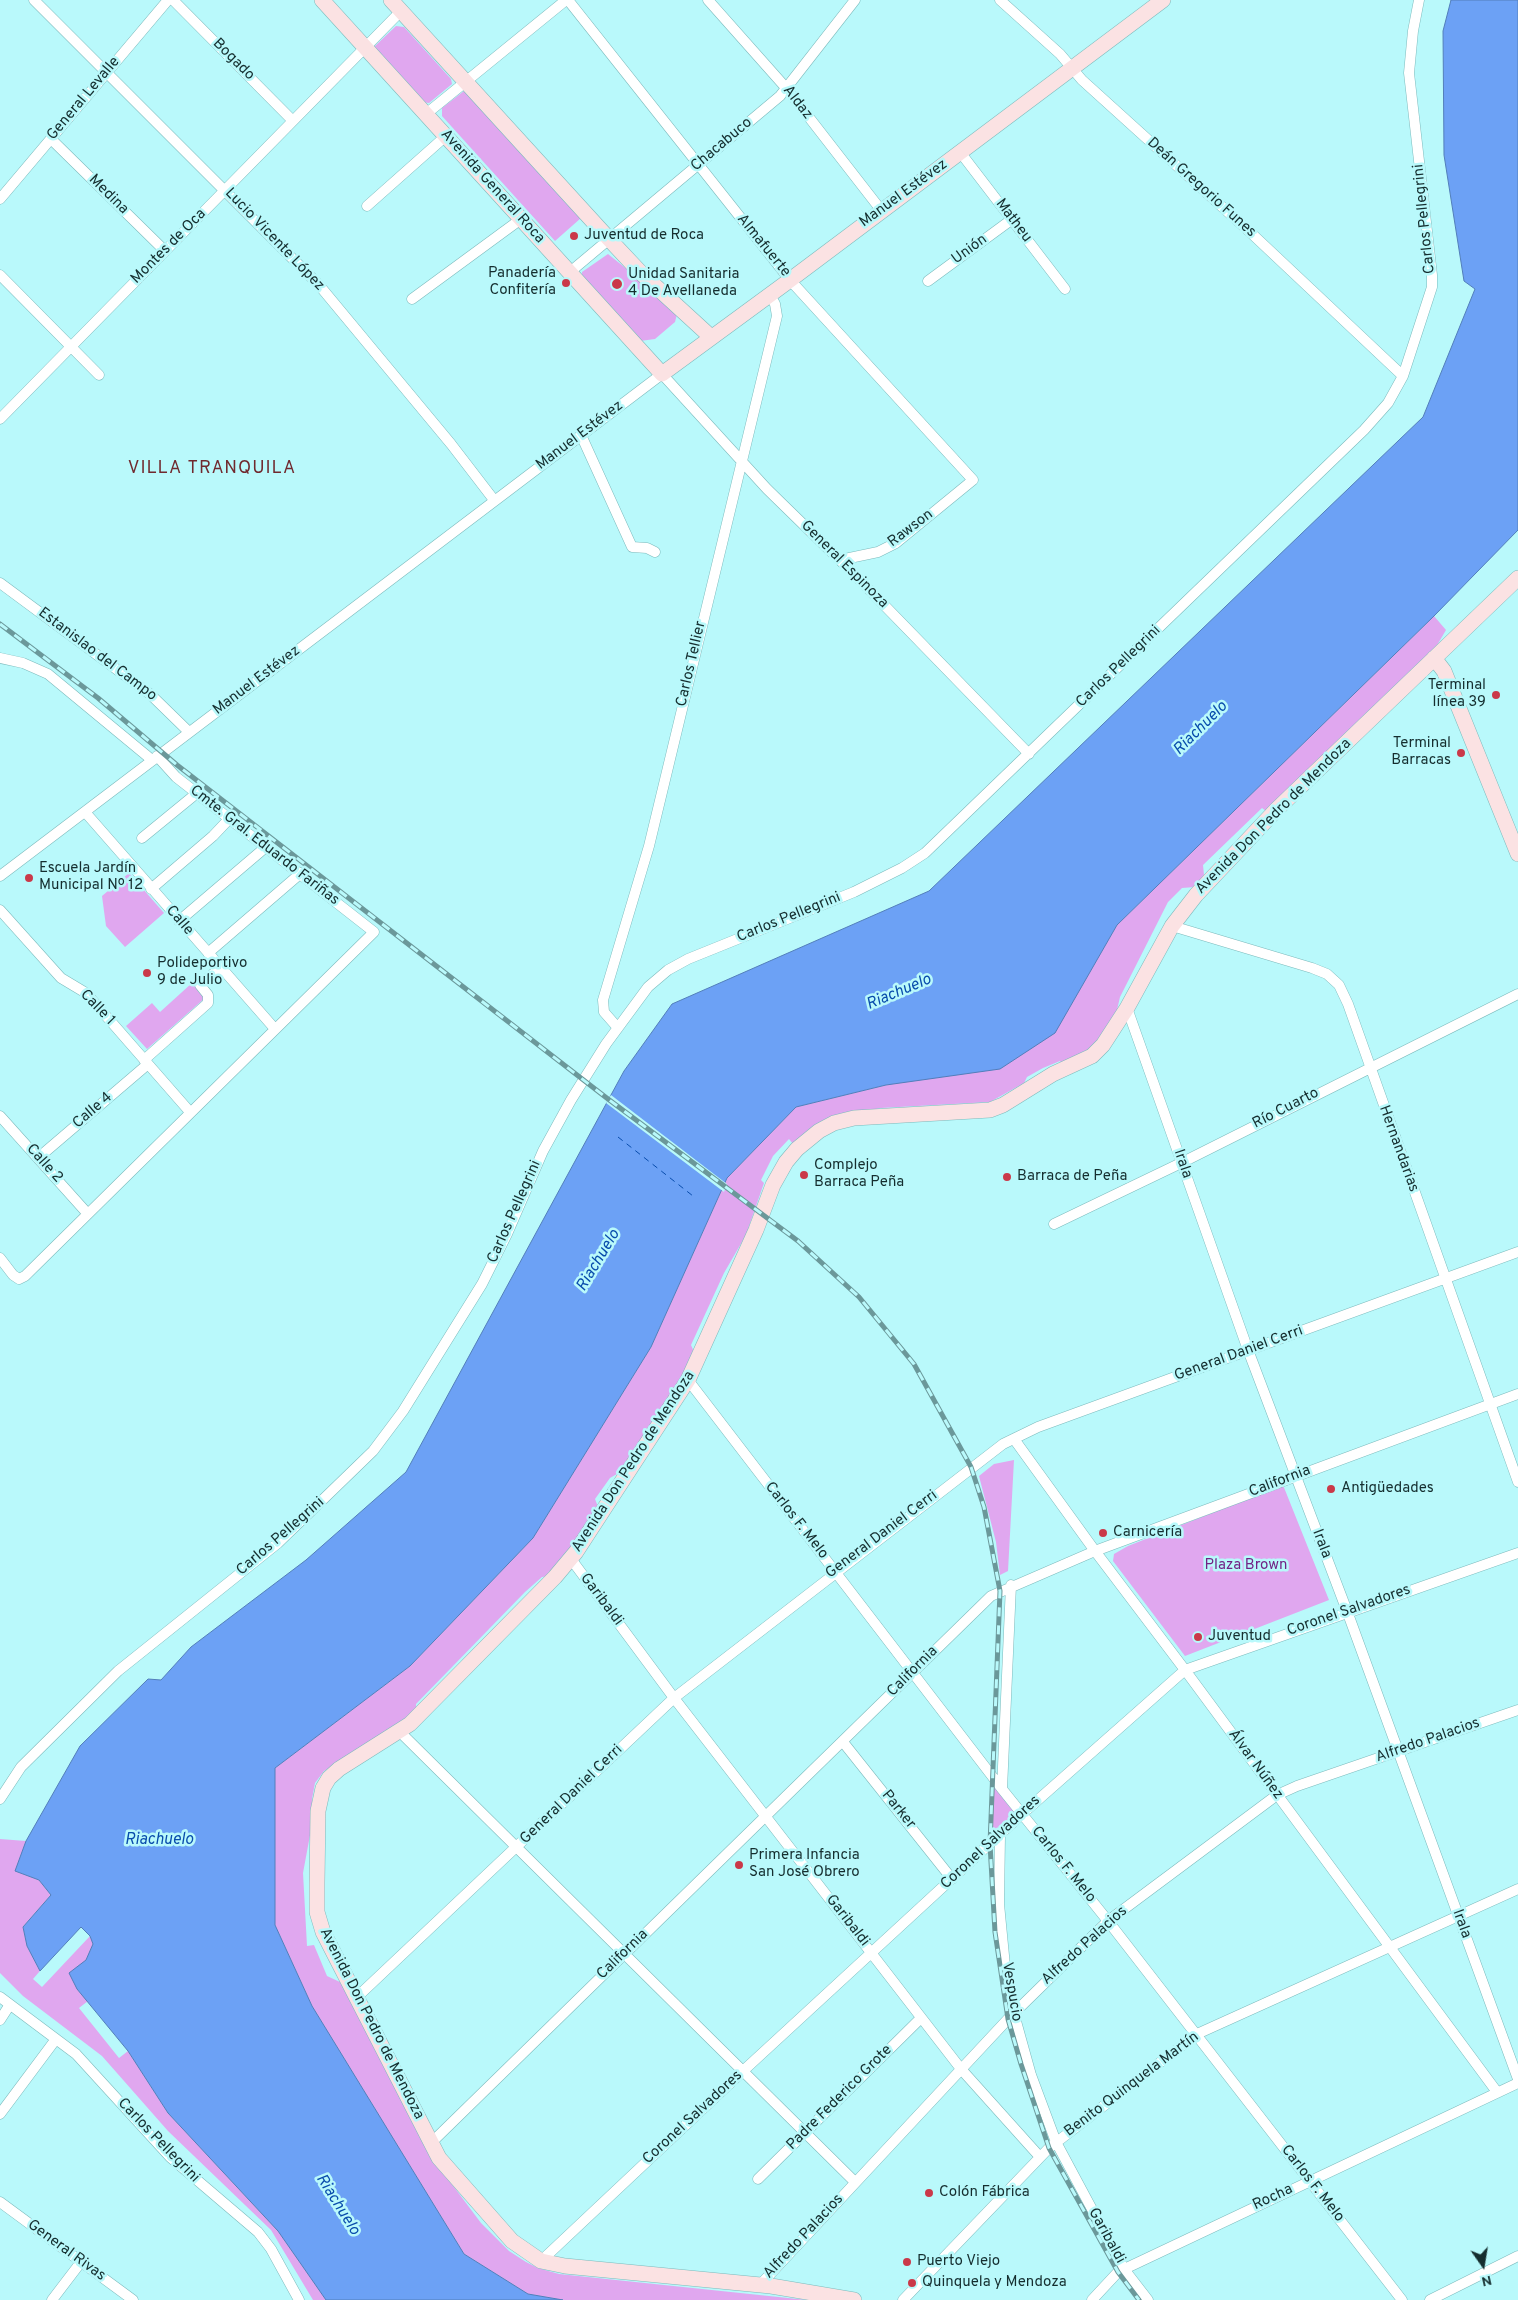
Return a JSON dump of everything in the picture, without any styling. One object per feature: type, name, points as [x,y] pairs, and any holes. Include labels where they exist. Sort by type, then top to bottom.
[{"type":"main road","name":"Avenida General Roca","points":[[322,0],[447,135],[662,374]]},
{"type":"main road","points":[[391,0],[640,272],[711,337]]},
{"type":"main road","name":"Manuel Estévez","points":[[662,374],[1163,0]]},
{"type":"main road","name":"Avenida Don Pedro de Mendoza","points":[[854,2300],[760,2285],[575,2268],[541,2261],[512,2241],[449,2170],[431,2143],[385,2049],[325,1937],[319,1919],[317,1904],[318,1811],[323,1788],[333,1773],[400,1732],[571,1560],[688,1380],[756,1230],[773,1184],[786,1162],[805,1141],[834,1123],[854,1118],[976,1112],[1003,1105],[1052,1074],[1092,1056],[1103,1045],[1127,1008],[1172,926],[1261,825],[1518,578]]},
{"type":"main road","points":[[1434,658],[1444,670],[1518,854]]},
{"type":"street","name":"Lucio Vicente López","points":[[34,0],[319,285],[451,444],[494,500]]},
{"type":"street","name":"General Levalle","points":[[0,199],[168,0]]},
{"type":"street","name":"Bogado","points":[[173,0],[292,120]]},
{"type":"street","points":[[426,114],[567,0]]},
{"type":"street","name":"Almafuerte","points":[[567,0],[790,280],[973,480]]},
{"type":"street","name":"Aldaz","points":[[708,0],[787,89],[881,210]]},
{"type":"street","name":"Chacabuco","points":[[570,272],[787,89],[855,0]]},
{"type":"street","name":"Deán Gregorio Funes","points":[[1000,0],[1060,54],[1082,80],[1403,376]]},
{"type":"street","name":"Carlos Pellegrini","points":[[0,1799],[21,1767],[118,1671],[272,1548],[373,1451],[403,1411],[482,1284],[507,1234],[543,1151],[571,1100],[618,1028],[648,987],[668,970],[712,948],[854,892],[915,861],[1029,754],[1364,430],[1388,403],[1403,376],[1432,287],[1409,73],[1413,31],[1419,0]]},
{"type":"street","name":"Montes de Oca","points":[[0,419],[401,11]]},
{"type":"street","points":[[367,206],[447,135]]},
{"type":"street","name":"Medina","points":[[51,139],[164,250]]},
{"type":"street","name":"Matheu","points":[[960,152],[1065,289]]},
{"type":"street","points":[[412,299],[521,219]]},
{"type":"street","name":"Unión","points":[[928,281],[1011,220]]},
{"type":"street","points":[[0,276],[99,375]]},
{"type":"street","name":"Carlos Tellier","points":[[618,1028],[604,1012],[603,1000],[648,846],[777,316],[775,304],[770,295]]},
{"type":"street","name":"Manuel Estévez","points":[[0,876],[662,374]]},
{"type":"street","name":"General Espinoza","points":[[662,374],[740,462],[840,560],[1029,754]]},
{"type":"street","points":[[581,435],[632,547],[655,552]]},
{"type":"street","name":"Rawson","points":[[840,560],[878,552],[896,543],[973,480]]},
{"type":"street","name":"Estanislao del Campo","points":[[0,583],[150,694],[189,732]]},
{"type":"street","name":"Cmte. Gral. Eduardo Fariñas","points":[[0,658],[39,669],[63,686],[374,932],[275,1029]]},
{"type":"street","points":[[142,838],[197,793]]},
{"type":"street","name":"Calle","points":[[85,812],[275,1029]]},
{"type":"street","points":[[151,889],[213,836],[230,818]]},
{"type":"street","points":[[179,921],[267,846]]},
{"type":"street","points":[[208,953],[301,873]]},
{"type":"street","name":"Calle 1","points":[[0,910],[61,978],[86,993],[190,1112]]},
{"type":"street","name":"Hernandarias","points":[[1172,926],[1312,968],[1332,978],[1344,996],[1518,1482]]},
{"type":"street","name":"Calle 4","points":[[38,1158],[146,1062],[208,1003],[208,995],[200,985],[220,968]]},
{"type":"street","name":"Río Cuarto","points":[[1054,1224],[1181,1163],[1369,1067],[1518,994]]},
{"type":"street","name":"Irala","points":[[1127,1008],[1248,1350],[1347,1611],[1518,2079]]},
{"type":"street","points":[[0,1258],[12,1275],[19,1279],[275,1029]]},
{"type":"street","name":"Calle 2","points":[[0,1116],[87,1213]]},
{"type":"street","name":"General Daniel Cerri","points":[[356,1998],[674,1698],[971,1467],[1014,1438],[1038,1427],[1518,1252]]},
{"type":"street","name":"Carlos F. Melo","points":[[688,1380],[1002,1789],[1197,2034],[1402,2300]]},
{"type":"street","name":"California","points":[[431,2143],[984,1602],[1011,1585],[1095,1552],[1518,1394]]},
{"type":"street","name":"Álvar Núñez","points":[[1014,1438],[1095,1552],[1185,1670],[1497,2092]]},
{"type":"street","name":"Coronel Salvadores","points":[[541,2261],[743,2071],[1022,1814],[1185,1670],[1347,1611],[1518,1553]]},
{"type":"street","name":"Garibaldi","points":[[571,1560],[674,1698],[961,2069],[1040,2157]]},
{"type":"street","points":[[1002,1789],[1011,1585]]},
{"type":"street","name":"Alfredo Palacios","points":[[760,2285],[961,2069],[1108,1921],[1278,1796],[1297,1786],[1518,1710]]},
{"type":"street","points":[[400,1732],[855,2182]]},
{"type":"street","name":"Parker","points":[[843,1742],[952,1879]]},
{"type":"street","name":"Vespucio","points":[[1000,1835],[1002,1935],[1014,2014],[1031,2075],[1056,2142]]},
{"type":"street","name":"Benito Quinquela Martín","points":[[903,2300],[1056,2142],[1197,2034],[1518,1889]]},
{"type":"street","name":"Carlos Pellegrini","points":[[0,1997],[9,2006],[56,2039],[97,2076],[170,2156],[264,2239],[298,2300]]},
{"type":"street","points":[[0,2020],[9,2006]]},
{"type":"street","name":"Padre Federico Grote","points":[[758,2179],[922,2018]]},
{"type":"street","points":[[0,2114],[56,2039]]},
{"type":"street","name":"Rocha","points":[[1092,2300],[1112,2276],[1124,2269],[1518,2083]]},
{"type":"street","name":"Garibaldi","points":[[1056,2142],[1124,2269],[1148,2300]]},
{"type":"street","name":"General Rivas","points":[[0,2202],[133,2300]]},
{"type":"street","points":[[1430,2300],[1518,2256]]},
{"type":"street","points":[[52,2300],[81,2262]]},
{"type":"green space","points":[[396,26],[404,27],[451,79],[452,84],[429,103],[422,102],[374,47]]},
{"type":"green space","points":[[464,91],[473,94],[581,218],[555,241],[442,116],[442,108]]},
{"type":"green space","points":[[608,254],[674,307],[677,314],[675,322],[655,339],[640,341],[582,276],[582,272]]},
{"type":"green space","points":[[1434,616],[1446,630],[1436,647],[1266,811],[1262,808],[1203,865],[1204,875],[1195,887],[1182,888],[1168,902],[1120,997],[1114,1023],[1081,1059],[1062,1065],[1060,1061],[1043,1068],[1027,1077],[1024,1083],[990,1102],[881,1108],[852,1114],[793,1144],[789,1139],[773,1156],[761,1180],[764,1183],[746,1235],[724,1273],[691,1345],[695,1354],[693,1359],[622,1471],[610,1478],[595,1499],[598,1507],[551,1576],[542,1577],[525,1592],[416,1704],[416,1712],[396,1727],[324,1771],[315,1783],[312,1799],[313,1819],[303,1873],[307,1946],[314,1945],[327,1976],[340,1982],[367,2028],[436,2163],[481,2223],[509,2251],[538,2268],[559,2274],[807,2300],[563,2300],[528,2294],[464,2254],[312,2006],[275,1925],[275,1768],[410,1666],[533,1538],[651,1347],[727,1178],[796,1107],[886,1085],[1054,1033],[1117,925]]},
{"type":"green space","points":[[129,873],[164,913],[125,947],[106,926],[102,896]]},
{"type":"green space","points":[[192,983],[205,998],[147,1049],[126,1026],[152,1003],[160,1012]]},
{"type":"green space","points":[[1014,1460],[1008,1571],[1000,1575],[996,1542],[979,1476],[994,1464]]},
{"type":"green space","name":"Plaza Brown","points":[[1283,1485],[1329,1600],[1185,1656],[1113,1561],[1114,1554],[1128,1546]]},
{"type":"green space","points":[[992,1775],[1022,1814],[990,1844]]},
{"type":"green space","points":[[0,1839],[26,1841],[16,1871],[39,1880],[51,1895],[23,1927],[27,1946],[40,1971],[33,1979],[42,1987],[90,1936],[93,1944],[77,1989],[88,2001],[79,2008],[119,2058],[128,2051],[168,2113],[278,2231],[326,2300],[313,2300],[271,2230],[168,2131],[102,2056],[23,1996],[0,1973]]},
{"type":"water","name":"Riachuelo","points":[[1451,0],[1518,0],[1518,530],[1434,616],[1117,925],[1055,1033],[1000,1069],[886,1085],[796,1107],[727,1178],[651,1347],[533,1538],[410,1666],[275,1768],[275,1925],[312,2006],[464,2254],[528,2294],[563,2300],[326,2300],[278,2231],[168,2113],[128,2051],[77,1989],[69,1973],[86,1960],[93,1944],[90,1936],[81,1927],[40,1971],[27,1946],[23,1927],[51,1895],[39,1880],[15,1871],[26,1841],[80,1746],[148,1679],[161,1680],[191,1647],[306,1560],[406,1472],[624,1071],[672,1004],[929,891],[1423,417],[1475,289],[1464,281],[1444,155],[1443,31]]},
{"type":"pier","points":[[611,1095],[727,1184],[724,1192],[606,1103]]},
{"type":"ferry route","points":[[618,1137],[693,1196]]},
{"type":"railway","points":[[0,624],[98,698],[177,765],[608,1099],[798,1241],[859,1297],[914,1364],[971,1467],[984,1507],[1000,1591],[990,1844],[995,1932],[1008,2019],[1049,2148],[1118,2272],[1139,2300]]},
{"type":"place","name":"Juventud de Roca","points":[[574,236]]},
{"type":"place","name":"Panadería Confitería","points":[[566,283]]},
{"type":"place","name":"Unidad Sanitaria 4 De Avellaneda","points":[[617,284]]},
{"type":"place","name":"Terminal línea 39","points":[[1496,695]]},
{"type":"place","name":"Terminal Barracas","points":[[1461,753]]},
{"type":"place","name":"Escuela Jardín Municipal Nº 12","points":[[29,878]]},
{"type":"place","name":"Polideportivo 9 de Julio","points":[[147,973]]},
{"type":"place","name":"Complejo Barraca Peña","points":[[804,1175]]},
{"type":"place","name":"Barraca de Peña","points":[[1007,1177]]},
{"type":"place","name":"Antigüedades","points":[[1331,1489]]},
{"type":"place","name":"Carnicería","points":[[1103,1533]]},
{"type":"place","name":"Juventud","points":[[1198,1637]]},
{"type":"place","name":"Primera Infancia San José Obrero","points":[[739,1865]]},
{"type":"place","name":"Colón Fábrica","points":[[929,2193]]},
{"type":"place","name":"Puerto Viejo","points":[[907,2262]]},
{"type":"place","name":"Quinquela y Mendoza","points":[[912,2283]]},
{"type":"district","name":"VILLA TRANQUILA","points":[[212,469]]}]
